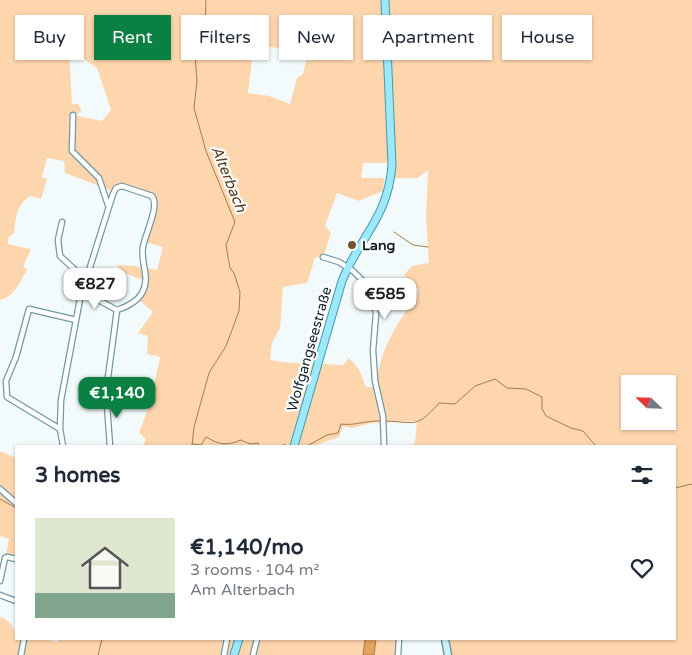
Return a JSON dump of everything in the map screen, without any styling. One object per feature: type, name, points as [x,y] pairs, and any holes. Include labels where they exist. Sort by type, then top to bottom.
[{"type":"main road","name":"Wolfgangseestraße","points":[[294,445],[347,267],[380,214],[391,183],[392,165],[385,0]]},
{"type":"main road","points":[[234,655],[240,640]]},
{"type":"main road","points":[[446,640],[448,655]]},
{"type":"street","points":[[73,115],[72,151],[100,178],[108,206]]},
{"type":"street","points":[[63,445],[60,429],[61,400],[76,320],[108,206],[116,188],[122,186],[152,196],[155,199],[143,247],[142,258],[146,274],[142,292],[132,302],[117,310]]},
{"type":"street","points":[[62,222],[58,240],[60,256],[86,280]]},
{"type":"street","points":[[323,256],[347,267],[369,287],[375,305],[373,350],[375,381],[383,421],[384,445]]},
{"type":"street","points":[[83,292],[117,310]]},
{"type":"street","points":[[60,429],[8,397],[6,381],[16,357],[29,309],[76,320]]},
{"type":"street","points":[[110,445],[106,392],[117,310]]},
{"type":"street","points":[[0,489],[15,502]]},
{"type":"street","points":[[0,581],[5,558],[7,556],[15,560]]},
{"type":"street","points":[[0,595],[15,601]]},
{"type":"street","points":[[21,655],[24,640]]},
{"type":"street","points":[[224,655],[227,640]]},
{"type":"street","points":[[253,655],[257,640]]},
{"type":"street","points":[[398,655],[399,640]]},
{"type":"shaded area","points":[[0,0],[692,0],[692,655],[445,655],[447,640],[676,640],[676,445],[411,445],[415,443],[417,421],[372,423],[352,428],[343,426],[339,437],[317,445],[143,445],[146,439],[139,433],[151,400],[160,357],[147,354],[148,336],[138,333],[153,312],[139,300],[145,281],[122,272],[117,265],[157,270],[163,247],[145,242],[157,205],[151,196],[121,187],[115,192],[65,173],[64,161],[47,158],[42,177],[47,179],[41,199],[30,196],[19,208],[14,233],[8,238],[8,244],[31,249],[23,267],[27,269],[20,283],[9,296],[0,300]],"holes":[[[15,15],[84,15],[84,59],[97,68],[111,110],[102,121],[73,115],[82,112],[78,104],[72,104],[70,60],[15,60]],[[363,163],[394,163],[393,178],[418,178],[428,170],[426,218],[429,263],[412,266],[404,275],[419,290],[388,342],[380,363],[375,387],[366,387],[359,369],[349,358],[343,365],[270,360],[272,343],[280,328],[283,287],[307,283],[315,258],[324,255],[331,233],[325,226],[337,193],[359,201],[383,191],[384,178],[361,178]]]},
{"type":"shaded area","points":[[0,451],[15,458],[15,557],[6,554],[9,539],[0,536]]},
{"type":"shaded area","points":[[0,617],[11,625],[15,632],[15,640],[47,640],[58,642],[59,640],[398,640],[397,655],[0,655]]},
{"type":"shaded area","points":[[365,640],[376,640],[374,655],[363,655]]},
{"type":"waterway","name":"Alterbach","points":[[192,445],[194,427],[209,373],[226,346],[239,311],[240,292],[234,273],[230,268],[226,245],[235,222],[206,151],[194,108],[197,81],[195,54],[197,43],[205,27],[206,0]]},
{"type":"waterway","points":[[394,232],[413,245],[428,247]]},
{"type":"waterway","points":[[385,421],[415,422],[425,417],[439,403],[455,404],[475,386],[495,379],[507,388],[526,389],[542,397],[542,409],[546,416],[571,428],[583,431],[595,445]]},
{"type":"waterway","points":[[309,445],[327,435],[338,433],[341,424],[381,421]]},
{"type":"waterway","points":[[201,445],[206,437],[223,444],[241,440],[250,444],[258,443],[259,445]]},
{"type":"waterway","points":[[192,444],[201,445]]},
{"type":"waterway","points":[[676,488],[692,484]]},
{"type":"waterway","points":[[0,499],[15,507]]},
{"type":"waterway","name":"Alterbach","points":[[98,655],[102,640]]},
{"type":"place","name":"Lang","points":[[352,245]]}]
